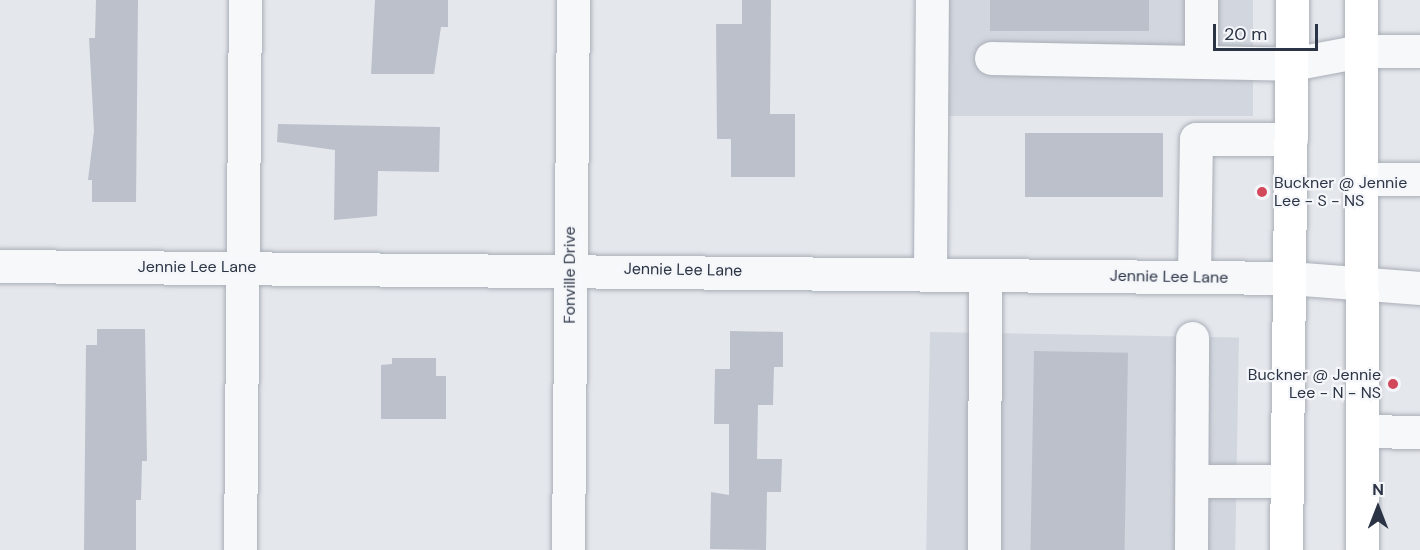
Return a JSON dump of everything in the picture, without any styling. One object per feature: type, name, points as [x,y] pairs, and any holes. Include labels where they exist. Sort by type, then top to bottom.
[{"type":"main road","points":[[1286,550],[1292,0]]},
{"type":"main road","points":[[1361,0],[1365,179],[1362,550]]},
{"type":"street","points":[[240,550],[245,0]]},
{"type":"street","name":"Fonville Drive","points":[[568,550],[573,0]]},
{"type":"street","points":[[930,274],[932,0]]},
{"type":"street","points":[[1201,0],[1201,62]]},
{"type":"street","points":[[991,58],[1292,64],[1361,51],[1420,51]]},
{"type":"street","points":[[1194,277],[1196,139],[1291,139]]},
{"type":"street","points":[[1365,179],[1420,179]]},
{"type":"street","name":"Jennie Lee Lane","points":[[0,266],[570,269],[1290,278],[1420,288]]},
{"type":"street","points":[[984,550],[985,275]]},
{"type":"street","points":[[1191,550],[1192,338]]},
{"type":"street","points":[[1362,431],[1420,432]]},
{"type":"street","points":[[1192,481],[1287,481]]},
{"type":"shaded area","points":[[933,0],[1253,0],[1253,116],[933,116]]},
{"type":"shaded area","points":[[930,332],[1239,337],[1235,550],[926,550]]},
{"type":"building","points":[[96,0],[138,0],[136,202],[92,202],[92,180],[88,180],[94,131],[89,38],[95,38]]},
{"type":"building","points":[[375,0],[448,0],[448,27],[441,27],[434,74],[371,74]]},
{"type":"building","points":[[742,0],[771,0],[770,114],[795,114],[795,177],[731,177],[731,139],[717,139],[716,24],[742,24]]},
{"type":"building","points":[[990,0],[1149,0],[1149,31],[990,31]]},
{"type":"building","points":[[278,124],[440,127],[439,172],[378,171],[377,216],[334,220],[335,150],[277,142]]},
{"type":"building","points":[[1025,133],[1163,133],[1163,197],[1025,197]]},
{"type":"building","points":[[97,329],[145,329],[147,461],[142,461],[141,500],[136,500],[136,550],[84,550],[86,345],[97,345]]},
{"type":"building","points":[[730,331],[783,332],[783,367],[774,367],[773,405],[758,405],[757,459],[782,459],[781,492],[767,492],[766,550],[710,549],[711,492],[729,495],[729,424],[714,424],[715,369],[730,369]]},
{"type":"building","points":[[1034,351],[1128,353],[1125,550],[1031,550]]},
{"type":"building","points":[[392,358],[436,358],[436,376],[446,376],[446,419],[381,419],[381,365],[392,364]]},
{"type":"place","name":"Buckner @ Jennie Lee - S - NS","points":[[1262,192]]},
{"type":"place","name":"Buckner @ Jennie Lee - N - NS","points":[[1393,384]]}]
